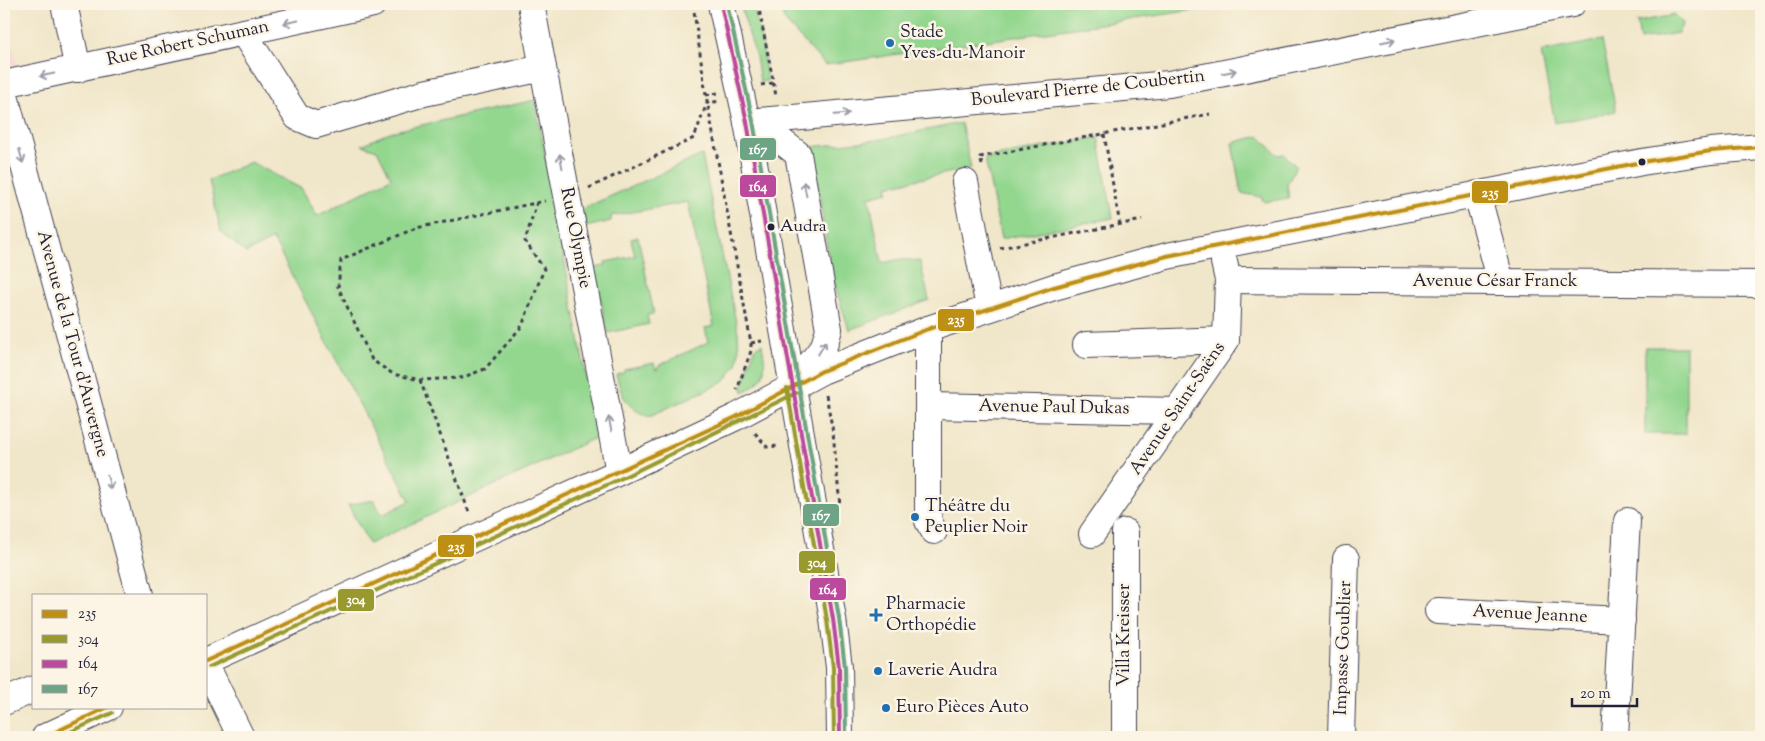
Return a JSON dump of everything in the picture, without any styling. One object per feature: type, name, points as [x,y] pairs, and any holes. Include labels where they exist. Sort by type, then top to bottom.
[{"type":"street","points":[[64,4],[78,69]]},
{"type":"street","name":"Rue Robert Schuman","points":[[4,84],[373,4]]},
{"type":"street","name":"Rue Olympie","points":[[531,4],[619,472]]},
{"type":"street","points":[[721,4],[747,122],[833,619],[839,667],[840,737]]},
{"type":"street","name":"Boulevard Pierre de Coubertin","points":[[747,122],[1170,84],[1572,4]]},
{"type":"street","points":[[243,32],[298,117],[316,125],[424,93],[543,68]]},
{"type":"street","name":"Avenue de la Tour d'Auvergne","points":[[4,92],[140,594]]},
{"type":"street","points":[[747,122],[776,137],[798,154],[829,318],[829,328],[824,346],[793,387]]},
{"type":"street","points":[[208,662],[619,472],[822,371],[928,329],[990,308],[1116,270],[1221,244],[1685,154],[1761,147]]},
{"type":"street","points":[[974,174],[982,276],[990,308]]},
{"type":"street","points":[[1477,194],[1501,282]]},
{"type":"street","name":"Avenue Saint-Saëns","points":[[1092,534],[1226,340],[1228,280],[1221,244]]},
{"type":"street","name":"Avenue César Franck","points":[[1228,280],[1761,284]]},
{"type":"street","points":[[928,329],[928,521],[934,531]]},
{"type":"street","points":[[1086,345],[1226,340]]},
{"type":"street","name":"Avenue Paul Dukas","points":[[929,406],[1178,411]]},
{"type":"street","points":[[1615,737],[1627,521]]},
{"type":"street","name":"Villa Kreisser","points":[[1124,737],[1126,532]]},
{"type":"street","name":"Impasse Goublier","points":[[1342,737],[1346,559]]},
{"type":"street","name":"Avenue Jeanne","points":[[1438,611],[1622,620]]},
{"type":"street","points":[[208,667],[241,737]]},
{"type":"street","points":[[4,702],[32,691]]},
{"type":"street","points":[[46,737],[69,716],[105,708]]},
{"type":"path","points":[[692,4],[751,351],[738,386],[738,394]]},
{"type":"path","points":[[708,103],[742,97]]},
{"type":"path","points":[[537,202],[525,240],[544,269],[522,326],[485,369],[461,378],[420,380],[393,374],[372,360],[338,287],[342,260],[416,228],[580,192],[694,138],[708,103]]},
{"type":"path","points":[[974,174],[980,157],[1210,114]]},
{"type":"path","points":[[1104,134],[1120,225]]},
{"type":"path","points":[[997,248],[1142,220]]},
{"type":"path","points":[[982,276],[998,272],[1001,267],[996,239]]},
{"type":"path","points":[[420,380],[478,536]]},
{"type":"path","points":[[826,394],[833,432]]},
{"type":"path","points":[[752,428],[757,437],[767,447],[778,447]]},
{"type":"shaded area","points":[[4,8],[18,68],[4,71]]},
{"type":"green space","points":[[740,4],[753,4],[763,47],[767,81],[760,82],[756,57]]},
{"type":"green space","name":"Stade Yves-du-Manoir","points":[[780,4],[1235,4],[825,65],[784,20]]},
{"type":"green space","points":[[1674,15],[1683,23],[1678,33],[1640,40],[1637,22]]},
{"type":"green space","points":[[1602,40],[1616,111],[1555,123],[1541,52]]},
{"type":"green space","points":[[535,100],[597,437],[369,544],[348,505],[374,500],[382,515],[410,501],[273,239],[246,253],[221,232],[209,180],[251,162],[302,189],[317,216],[391,178],[377,150],[362,145],[390,132]]},
{"type":"green space","points":[[961,123],[971,168],[887,186],[888,192],[869,197],[882,263],[901,259],[920,261],[929,300],[849,330],[832,276],[811,147],[877,140]]},
{"type":"green space","points":[[1259,136],[1278,155],[1284,154],[1296,166],[1287,185],[1289,198],[1264,202],[1261,197],[1241,193],[1232,143]]},
{"type":"green space","points":[[1098,137],[1113,218],[1001,239],[985,158]]},
{"type":"green space","points":[[702,155],[738,332],[739,350],[737,365],[724,382],[650,416],[642,414],[630,406],[623,395],[616,374],[624,372],[624,369],[654,363],[656,369],[659,368],[658,366],[708,342],[705,328],[714,326],[688,202],[611,216],[611,221],[586,227],[582,209]]},
{"type":"green space","points":[[638,237],[654,314],[647,315],[649,324],[608,333],[594,268],[605,266],[605,262],[635,256],[631,239]]},
{"type":"green space","points":[[762,344],[763,373],[757,383],[743,392],[742,386],[755,348]]},
{"type":"green space","points":[[1645,347],[1686,347],[1686,434],[1645,434]]},
{"type":"transit line","name":"164","points":[[721,4],[747,122],[833,619],[839,667],[840,737]]},
{"type":"transit line","name":"167","points":[[727,4],[753,121],[839,618],[845,667],[846,737]]},
{"type":"transit line","name":"235","points":[[208,660],[736,417],[822,371],[928,329],[1054,287],[1167,256],[1642,162],[1711,151],[1761,147]]},
{"type":"transit line","name":"304","points":[[787,388],[827,620],[833,667],[834,737]]},
{"type":"transit line","name":"304","points":[[209,667],[622,478],[796,393]]},
{"type":"transit line","name":"235","points":[[45,737],[106,708]]},
{"type":"transit line","name":"304","points":[[59,737],[112,713]]},
{"type":"place","name":"Stade Yves-du-Manoir","points":[[890,43]]},
{"type":"place","name":"Audra","points":[[771,227]]},
{"type":"place","name":"Théâtre du Peuplier Noir","points":[[915,517]]},
{"type":"place","name":"Pharmacie Orthopédie","points":[[876,615]]},
{"type":"place","name":"Laverie Audra","points":[[878,671]]},
{"type":"place","name":"Euro Pièces Auto","points":[[886,708]]}]
